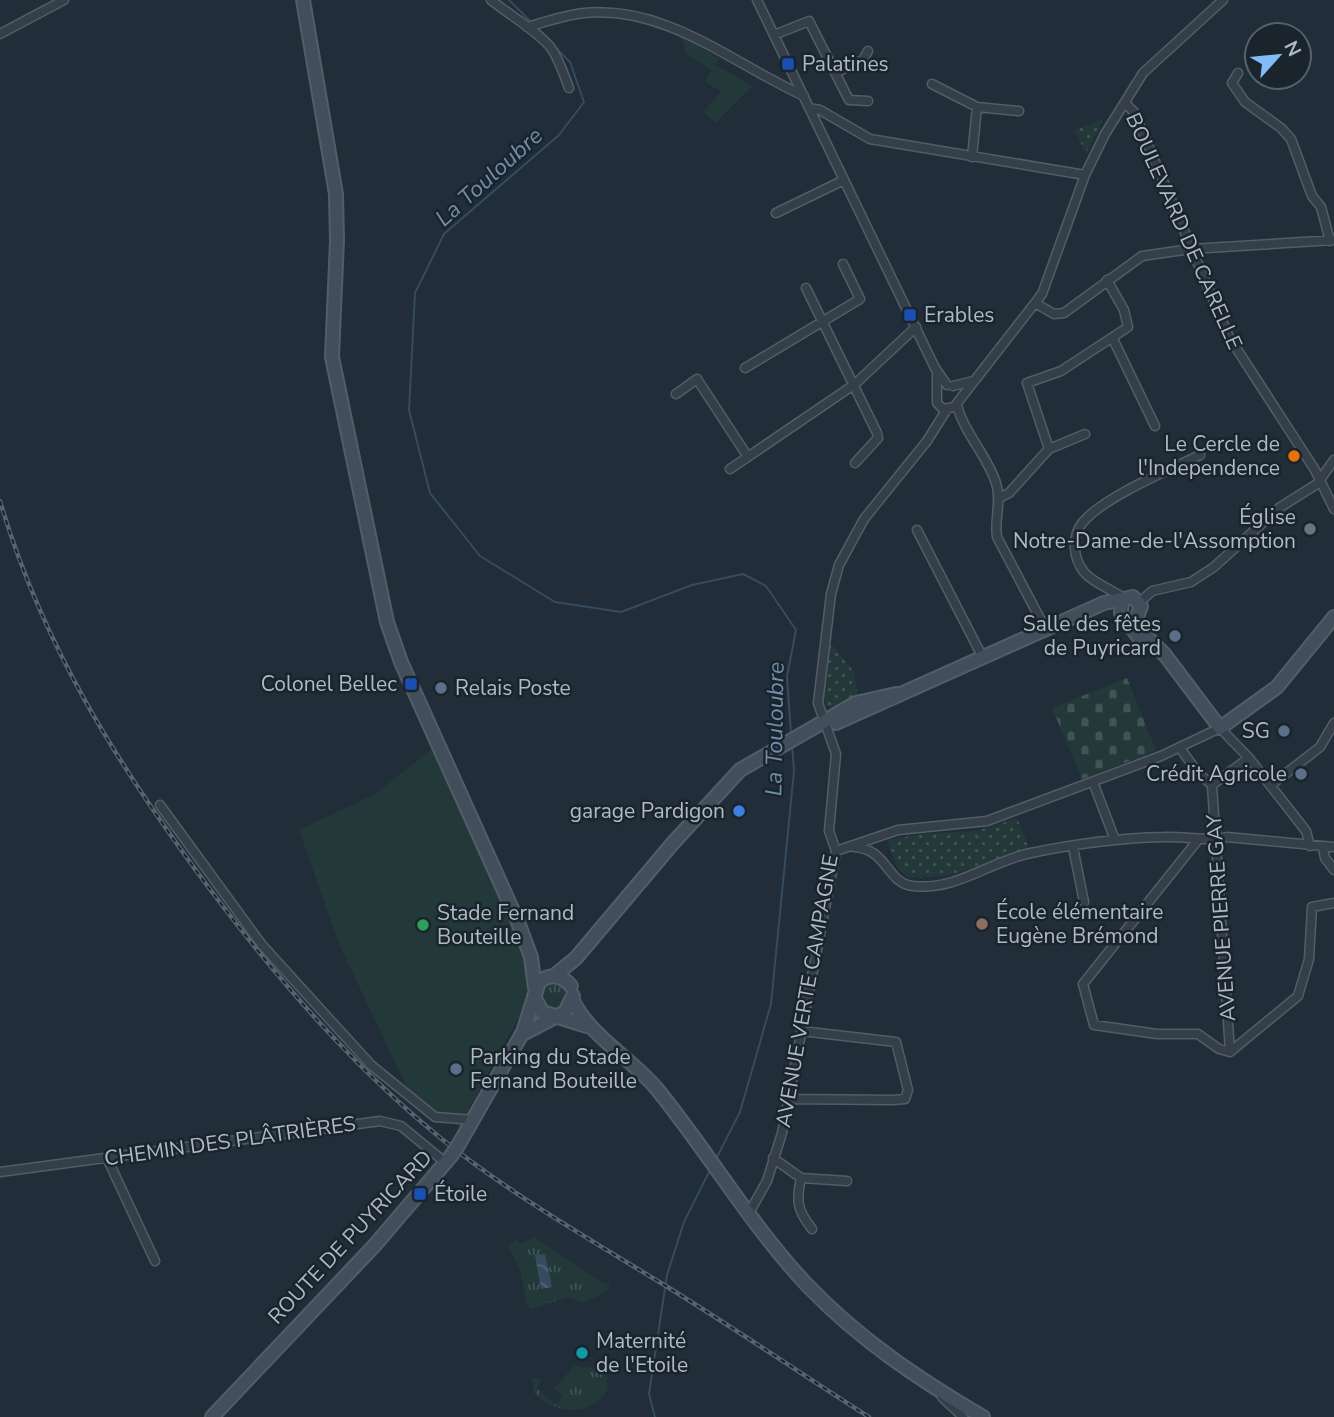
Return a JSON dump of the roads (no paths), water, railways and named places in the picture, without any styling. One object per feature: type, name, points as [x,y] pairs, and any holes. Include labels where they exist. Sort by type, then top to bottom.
[{"type":"main road","points":[[303,0],[336,194],[333,366],[387,622],[401,662],[476,825],[531,957],[542,972],[565,979],[571,986]]},
{"type":"main road","points":[[534,992],[576,958],[740,770],[783,743],[827,724],[856,703],[896,694],[1095,607],[1122,606],[1133,597],[1140,602],[1141,610],[1137,617]]},
{"type":"main road","points":[[1122,606],[1137,617],[1145,635],[1220,728],[1277,687],[1334,617]]},
{"type":"main road","points":[[1122,606],[1140,639],[1158,648]]},
{"type":"main road","points":[[531,957],[536,1005],[554,1015],[584,1024],[602,1037]]},
{"type":"main road","points":[[576,958],[571,986],[573,1001],[578,1011],[656,1088],[748,1213],[808,1286],[881,1351],[930,1386],[983,1417]]},
{"type":"main road","name":"ROUTE DE PUYRICARD","points":[[212,1417],[374,1245],[448,1160],[474,1120],[522,1033],[534,992]]},
{"type":"main road","points":[[554,1015],[565,1012],[573,1001]]},
{"type":"main road","name":"ROUTE DE PUYRICARD","points":[[522,1033],[554,1015]]},
{"type":"street","points":[[0,34],[64,0]]},
{"type":"street","points":[[491,0],[540,35],[552,50],[569,88]]},
{"type":"street","points":[[757,0],[946,387],[950,406],[960,418],[996,482],[999,498],[995,523],[997,537],[1045,628]]},
{"type":"street","name":"BOULEVARD DE CARELLE","points":[[1223,0],[1143,73],[1125,103],[1134,112],[1229,337],[1319,480],[1334,509]]},
{"type":"street","points":[[527,27],[582,13],[609,12],[676,27],[804,96]]},
{"type":"street","points":[[774,35],[808,21],[849,100],[868,100]]},
{"type":"street","points":[[835,73],[863,60],[868,51]]},
{"type":"street","points":[[1035,303],[1054,314],[1064,313],[1142,256],[1191,249],[1332,240],[1321,207],[1312,196],[1291,139],[1282,128],[1241,98],[1231,83],[1238,74]]},
{"type":"street","points":[[932,85],[977,107],[1019,111]]},
{"type":"street","points":[[950,406],[973,382],[1035,303],[1050,272],[1084,175],[1125,103]]},
{"type":"street","points":[[972,157],[977,107]]},
{"type":"street","points":[[809,108],[820,110],[870,139],[1084,175]]},
{"type":"street","points":[[776,214],[844,180]]},
{"type":"street","points":[[745,368],[860,299],[843,264]]},
{"type":"street","points":[[1049,449],[1027,383],[1060,371],[1128,327],[1124,310],[1107,280]]},
{"type":"street","points":[[806,288],[855,384],[878,438],[855,463]]},
{"type":"street","points":[[730,469],[855,384],[916,327]]},
{"type":"street","points":[[1113,339],[1155,426]]},
{"type":"street","points":[[676,394],[698,379],[748,457]]},
{"type":"street","points":[[950,406],[935,400],[946,387],[973,382]]},
{"type":"street","name":"AVENUE VERTE CAMPAGNE","points":[[748,1213],[759,1199],[788,1099],[836,851],[829,831],[836,754],[818,703],[827,617],[839,565],[868,512],[927,442],[950,406]]},
{"type":"street","points":[[999,498],[1009,493],[1049,449],[1085,435]]},
{"type":"street","points":[[1122,606],[1084,572],[1075,552],[1074,538],[1083,522],[1107,505],[1200,455]]},
{"type":"street","points":[[1140,602],[1152,591],[1191,582],[1214,567],[1279,508],[1319,480],[1334,460]]},
{"type":"street","points":[[916,530],[982,656]]},
{"type":"street","points":[[1270,785],[1320,747],[1334,723]]},
{"type":"street","points":[[836,851],[898,830],[987,821],[1180,748],[1220,728],[1307,831],[1310,846]]},
{"type":"street","points":[[1180,748],[1198,773],[1212,785],[1248,758]]},
{"type":"street","points":[[1093,782],[1115,840]]},
{"type":"street","name":"AVENUE PIERRE GAY","points":[[1212,785],[1230,1052]]},
{"type":"street","points":[[160,805],[262,944],[371,1065],[435,1117],[474,1120]]},
{"type":"street","points":[[849,846],[867,848],[883,859],[899,880],[909,886],[949,884],[1029,853],[1115,840],[1177,836],[1215,840],[1227,837],[1334,847]]},
{"type":"street","points":[[1198,840],[1083,984],[1094,1024],[1157,1034],[1198,1034],[1219,1049],[1230,1052],[1298,996],[1309,959],[1312,906],[1334,903]]},
{"type":"street","points":[[1073,847],[1084,902]]},
{"type":"street","points":[[1323,847],[1325,858],[1334,870]]},
{"type":"street","points":[[788,1099],[893,1100],[905,1098],[908,1090],[895,1042],[801,1031]]},
{"type":"street","name":"CHEMIN DES PLÂTRIÈRES","points":[[0,1172],[380,1121],[401,1126],[448,1160]]},
{"type":"street","points":[[107,1158],[155,1261]]},
{"type":"street","points":[[773,1158],[801,1178],[847,1181]]},
{"type":"street","points":[[801,1178],[797,1197],[798,1211],[812,1229]]},
{"type":"street","points":[[930,1386],[964,1417]]},
{"type":"water","points":[[545,1254],[552,1287],[541,1289],[535,1255]]},
{"type":"waterway","name":"La Touloubre","points":[[509,0],[531,22]]},
{"type":"waterway","name":"La Touloubre","points":[[554,46],[570,62],[584,102],[559,135],[444,234],[415,293],[409,410],[430,493],[480,556],[555,602],[621,612],[692,585],[743,574],[766,586],[796,630],[787,676],[791,733]]},
{"type":"waterway","name":"La Touloubre","points":[[716,1159],[740,1112],[771,1004],[794,771],[792,745]]},
{"type":"waterway","name":"La Touloubre","points":[[655,1417],[649,1394],[667,1275],[684,1222],[710,1170]]},
{"type":"railway","points":[[0,501],[38,606],[61,656],[115,751],[176,843],[235,923],[348,1053],[410,1112],[495,1179],[869,1417]]},
{"type":"place","name":"Palatines","points":[[788,64]]},
{"type":"place","name":"Erables","points":[[910,315]]},
{"type":"place","name":"Le Cercle de l'Independence","points":[[1294,456]]},
{"type":"place","name":"Église Notre-Dame-de-l'Assomption","points":[[1310,529]]},
{"type":"place","name":"Salle des fêtes de Puyricard","points":[[1175,636]]},
{"type":"place","name":"Colonel Bellec","points":[[411,684]]},
{"type":"place","name":"Relais Poste","points":[[441,688]]},
{"type":"place","name":"SG","points":[[1284,731]]},
{"type":"place","name":"Crédit Agricole","points":[[1301,774]]},
{"type":"place","name":"garage Pardigon","points":[[739,811]]},
{"type":"place","name":"École élémentaire Eugène Brémond","points":[[982,924]]},
{"type":"place","name":"Stade Fernand Bouteille","points":[[423,925]]},
{"type":"place","name":"Parking du Stade Fernand Bouteille","points":[[456,1069]]},
{"type":"place","name":"Étoile","points":[[420,1194]]},
{"type":"place","name":"Maternité de l'Etoile","points":[[582,1353]]}]
